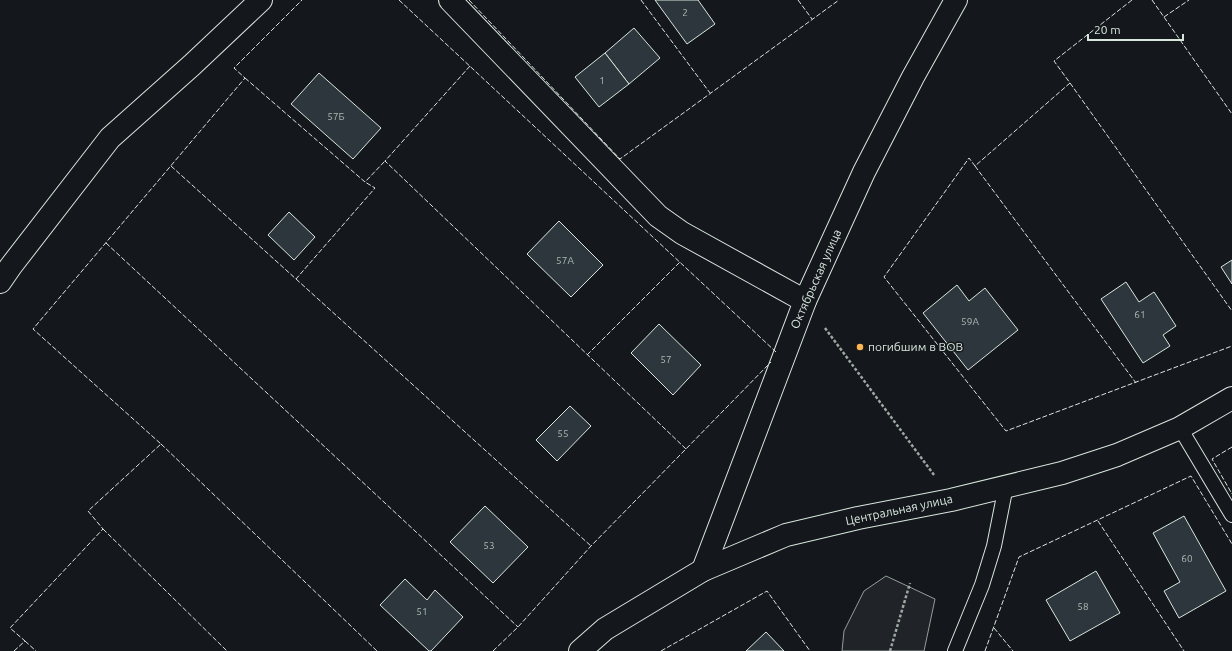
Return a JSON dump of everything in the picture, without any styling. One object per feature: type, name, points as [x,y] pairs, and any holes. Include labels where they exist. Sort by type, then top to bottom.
[{"type":"street","points":[[0,282],[10,266],[110,138],[192,65],[261,0]]},
{"type":"street","points":[[450,0],[658,216],[682,233],[805,300]]},
{"type":"street","name":"Октябрьская улица","points":[[703,570],[805,300],[864,172],[913,77],[956,0]]},
{"type":"street","name":"Центральная улица","points":[[580,651],[605,629],[703,570],[786,534],[951,500],[1062,473],[1117,455],[1180,428],[1232,398]]},
{"type":"lane","points":[[1180,428],[1232,515]]},
{"type":"lane","points":[[955,651],[982,585],[994,546],[1006,486]]},
{"type":"path","points":[[805,300],[936,477]]},
{"type":"path","points":[[890,651],[910,583]]},
{"type":"shaded area","points":[[886,576],[935,599],[924,651],[842,651],[844,631],[864,591]]},
{"type":"building","points":[[655,0],[698,0],[715,24],[687,44]]},
{"type":"building","points":[[634,28],[660,58],[629,84],[605,53]]},
{"type":"building","points":[[605,53],[629,84],[599,107],[575,77]]},
{"type":"building","points":[[319,73],[381,128],[353,159],[291,104]]},
{"type":"building","points":[[289,212],[315,237],[294,260],[268,235]]},
{"type":"building","points":[[559,221],[603,265],[571,297],[527,254]]},
{"type":"building","points":[[1232,260],[1232,284],[1221,267]]},
{"type":"building","points":[[1126,282],[1139,302],[1154,292],[1176,326],[1163,335],[1170,346],[1143,363],[1101,299]]},
{"type":"building","points":[[957,285],[969,301],[985,288],[1018,330],[968,370],[923,313]]},
{"type":"building","points":[[659,324],[701,365],[673,395],[631,353]]},
{"type":"building","points":[[570,406],[591,426],[557,461],[536,440]]},
{"type":"building","points":[[485,506],[528,547],[493,583],[450,542]]},
{"type":"building","points":[[1184,516],[1226,591],[1179,618],[1164,591],[1180,582],[1153,533]]},
{"type":"building","points":[[1096,571],[1120,613],[1070,641],[1046,600]]},
{"type":"building","points":[[405,579],[427,600],[435,590],[463,617],[431,651],[429,651],[380,605]]},
{"type":"building","points":[[766,632],[784,651],[746,651]]},
{"type":"fence","points":[[14,651],[25,641],[10,628],[103,529],[88,511],[161,444],[33,329],[245,78],[234,68],[302,0]]},
{"type":"fence","points":[[399,0],[776,352]]},
{"type":"fence","points":[[469,0],[620,159],[839,0]]},
{"type":"fence","points":[[641,0],[710,93]]},
{"type":"fence","points":[[798,0],[812,19]]},
{"type":"fence","points":[[1132,0],[1054,61],[1070,83],[975,166],[969,158],[884,277],[1006,431],[1232,346]]},
{"type":"fence","points":[[1152,0],[1232,114]]},
{"type":"fence","points":[[1164,17],[1189,0]]},
{"type":"fence","points":[[470,66],[385,161],[686,449]]},
{"type":"fence","points":[[245,78],[365,182],[385,161]]},
{"type":"fence","points":[[1070,83],[1232,311]]},
{"type":"fence","points":[[171,166],[296,279],[375,188],[365,182]]},
{"type":"fence","points":[[975,166],[1136,383]]},
{"type":"fence","points":[[106,243],[518,627]]},
{"type":"fence","points":[[587,355],[680,262]]},
{"type":"fence","points":[[296,279],[591,546]]},
{"type":"fence","points":[[493,651],[518,627],[591,546],[771,362]]},
{"type":"fence","points":[[161,444],[377,651]]},
{"type":"fence","points":[[1232,447],[1212,459],[1232,494]]},
{"type":"fence","points":[[985,651],[1019,557],[1191,476],[1232,544]]},
{"type":"fence","points":[[1098,521],[1184,651]]},
{"type":"fence","points":[[103,529],[227,651]]},
{"type":"fence","points":[[661,651],[767,591],[810,651]]},
{"type":"fence","points":[[994,628],[1013,651]]},
{"type":"fence","points":[[25,641],[36,651]]},
{"type":"place","name":"погибшим в ВОВ","points":[[860,347]]}]
